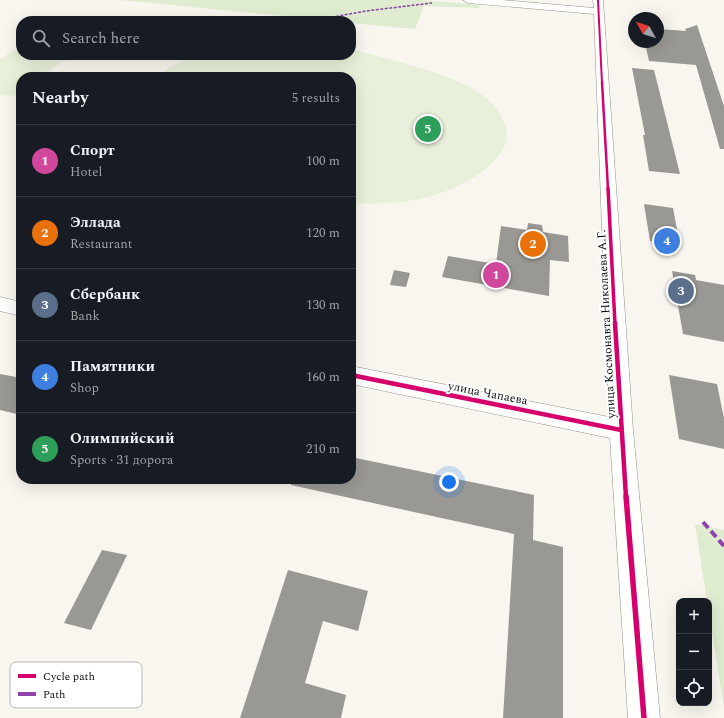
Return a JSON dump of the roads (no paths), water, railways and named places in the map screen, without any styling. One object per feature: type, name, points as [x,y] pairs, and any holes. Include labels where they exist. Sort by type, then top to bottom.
[{"type":"street","points":[[468,0],[598,6]]},
{"type":"street","name":"улица Космонавта Николаева А.Г.","points":[[598,6],[621,430],[644,718]]},
{"type":"street","points":[[0,304],[16,307]]},
{"type":"street","name":"улица Чапаева","points":[[356,377],[621,430]]},
{"type":"place","name":"Олимпийский","points":[[428,129]]},
{"type":"place","name":"Памятники","points":[[667,241]]},
{"type":"place","name":"Эллада","points":[[533,244]]},
{"type":"place","name":"Спорт","points":[[496,275]]},
{"type":"place","name":"Сбербанк","points":[[681,291]]}]
